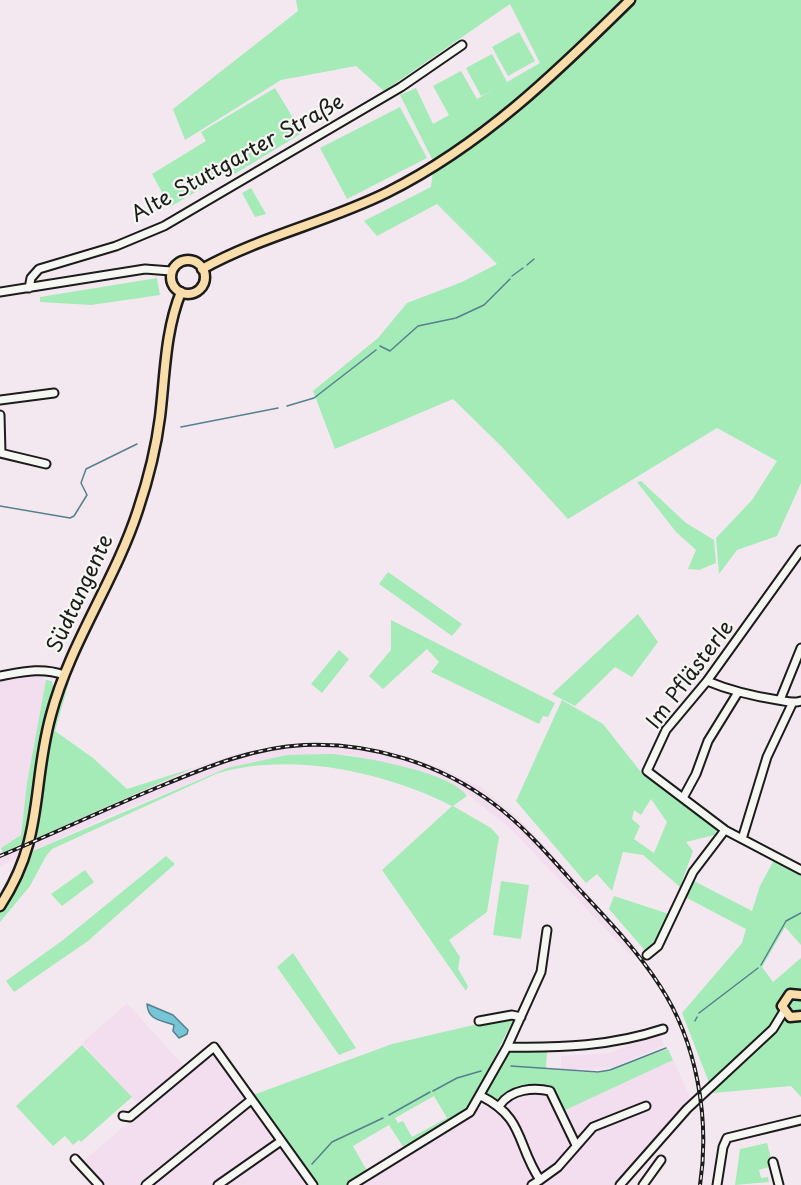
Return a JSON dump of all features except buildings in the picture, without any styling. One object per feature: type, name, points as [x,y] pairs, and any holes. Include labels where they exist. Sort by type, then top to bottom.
[{"type":"main road","points":[[202,268],[236,252],[364,204],[440,163],[527,99],[630,0]]},
{"type":"main road","points":[[183,260],[194,261],[202,268],[204,279],[200,288],[191,293],[181,292],[173,286],[171,271],[183,260]]},
{"type":"main road","name":"Südtangente","points":[[0,906],[16,881],[32,839],[46,735],[64,675],[116,567],[138,511],[158,430],[170,334],[181,292]]},
{"type":"main road","points":[[800,993],[785,997],[782,1006],[787,1014],[801,1016]]},
{"type":"street","name":"Alte Stuttgarter Straße","points":[[29,288],[31,278],[39,269],[146,234],[208,201],[401,87],[462,45]]},
{"type":"street","points":[[0,292],[144,269],[171,271]]},
{"type":"street","points":[[0,400],[54,393]]},
{"type":"street","points":[[0,415],[1,453],[46,464]]},
{"type":"street","name":"Im Pflästerle","points":[[801,550],[707,681],[666,730],[647,771],[725,830],[801,870]]},
{"type":"street","points":[[780,700],[801,648]]},
{"type":"street","points":[[0,676],[32,670],[51,670],[64,675]]},
{"type":"street","points":[[707,681],[737,694],[792,704],[801,701]]},
{"type":"street","points":[[683,798],[696,774],[708,741],[737,694]]},
{"type":"street","points":[[742,839],[767,757],[792,704]]},
{"type":"street","points":[[647,955],[658,946],[693,872],[725,830]]},
{"type":"street","points":[[352,1185],[470,1112],[507,1047],[541,972],[547,930]]},
{"type":"street","points":[[620,1185],[687,1110],[787,1014]]},
{"type":"street","points":[[479,1021],[512,1015],[521,1017]]},
{"type":"street","points":[[507,1047],[567,1048],[622,1041],[663,1029]]},
{"type":"street","points":[[123,1116],[130,1117],[213,1047],[313,1185]]},
{"type":"street","points":[[500,1105],[503,1100],[532,1087],[550,1091],[576,1145]]},
{"type":"street","points":[[481,1096],[500,1105],[509,1114],[540,1180]]},
{"type":"street","points":[[146,1185],[251,1100]]},
{"type":"street","points":[[532,1185],[558,1167],[593,1127],[646,1106]]},
{"type":"street","points":[[717,1185],[725,1141],[742,1133],[801,1120]]},
{"type":"street","points":[[218,1185],[281,1141]]},
{"type":"street","points":[[75,1159],[99,1185]]},
{"type":"street","points":[[646,1184],[661,1160]]},
{"type":"street","points":[[773,1162],[779,1185]]},
{"type":"shaded area","points":[[26,670],[46,680],[27,783],[21,835],[0,848],[0,673]]},
{"type":"shaded area","points":[[307,743],[384,749],[439,767],[481,787],[525,824],[638,950],[630,955],[512,830],[467,794],[436,777],[350,755],[287,755],[227,768],[107,817],[0,866],[0,854],[193,768],[241,752]]},
{"type":"shaded area","points":[[127,1003],[184,1066],[213,1044],[316,1185],[104,1185],[83,1161],[143,1110],[82,1043]]},
{"type":"shaded area","points":[[659,1033],[664,1045],[612,1068],[561,1070],[561,1056],[609,1053]]},
{"type":"shaded area","points":[[673,1060],[691,1098],[614,1185],[355,1185],[467,1112],[532,1085],[588,1097]]},
{"type":"green space","points":[[296,0],[801,0],[801,483],[777,536],[737,550],[719,574],[716,538],[752,500],[777,461],[717,428],[568,519],[502,447],[453,399],[335,449],[313,391],[378,338],[407,303],[462,282],[497,264],[437,204],[377,236],[364,221],[431,187],[434,163],[400,95],[416,88],[433,124],[449,115],[433,86],[461,71],[477,99],[493,90],[481,96],[466,68],[492,54],[507,82],[540,63],[510,4],[384,91],[356,66],[281,80],[185,140],[173,109],[298,11]]},
{"type":"green space","points":[[519,32],[535,61],[508,76],[492,47]]},
{"type":"green space","points":[[275,88],[302,133],[228,178],[226,174],[170,207],[152,174],[206,141],[201,132]]},
{"type":"green space","points":[[400,107],[427,158],[347,199],[320,148]]},
{"type":"green space","points":[[251,188],[266,214],[255,217],[242,193]]},
{"type":"green space","points":[[157,278],[160,295],[91,305],[40,302],[40,297]]},
{"type":"green space","points":[[641,481],[686,523],[714,540],[716,563],[699,570],[688,569],[696,550],[676,532],[637,482]]},
{"type":"green space","points":[[388,572],[462,624],[452,636],[379,584]]},
{"type":"green space","points":[[638,614],[658,642],[632,677],[615,667],[575,706],[552,694]]},
{"type":"green space","points":[[391,620],[555,703],[548,717],[543,716],[539,724],[431,672],[439,662],[427,649],[383,689],[369,676],[391,650]]},
{"type":"green space","points":[[339,650],[349,659],[322,693],[311,684]]},
{"type":"green space","points":[[46,680],[52,681],[54,689],[45,720],[29,841],[3,853],[1,848],[21,835],[27,783]]},
{"type":"green space","points":[[66,682],[69,682],[55,731],[93,758],[127,789],[193,768],[37,838],[47,750]]},
{"type":"green space","points":[[562,700],[603,724],[644,776],[651,775],[718,827],[714,835],[686,842],[693,851],[680,887],[643,855],[623,852],[612,891],[597,874],[586,883],[516,801]],"holes":[[[651,799],[667,822],[654,853],[634,839],[640,826],[632,819],[634,810],[641,815]]]},
{"type":"green space","points":[[331,754],[404,767],[458,787],[467,796],[453,806],[491,828],[499,837],[487,912],[449,940],[460,957],[458,969],[468,986],[466,991],[382,870],[452,806],[397,783],[336,769],[305,765],[274,765],[244,767],[216,774],[52,849],[30,886],[0,922],[0,913],[24,875],[33,851],[227,768],[287,755]]},
{"type":"green space","points":[[166,856],[175,864],[88,941],[14,992],[6,981],[63,940]]},
{"type":"green space","points":[[774,860],[801,873],[801,945],[785,927],[762,967],[773,982],[801,958],[801,1097],[791,1086],[713,1093],[682,1013],[742,943],[746,929],[685,897],[692,880],[752,911],[760,886]]},
{"type":"green space","points":[[85,870],[94,882],[62,906],[51,894]]},
{"type":"green space","points":[[501,881],[529,885],[521,939],[493,935]]},
{"type":"green space","points":[[614,896],[672,915],[648,954],[609,909]]},
{"type":"green space","points":[[293,953],[356,1048],[339,1055],[277,967]]},
{"type":"green space","points":[[508,1017],[513,1020],[467,1112],[355,1185],[316,1185],[253,1095],[392,1044]],"holes":[[[434,1096],[447,1118],[412,1137],[403,1121],[398,1123],[395,1118]],[[389,1125],[404,1148],[367,1171],[353,1146]]]},
{"type":"green space","points":[[82,1045],[132,1097],[81,1142],[79,1140],[73,1145],[65,1136],[53,1146],[16,1106]]},
{"type":"green space","points":[[668,1049],[673,1060],[561,1112],[551,1089],[532,1085],[497,1100],[486,1094],[507,1051],[547,1051],[546,1069],[599,1073]]},
{"type":"green space","points":[[767,1143],[772,1162],[768,1164],[769,1167],[759,1170],[761,1178],[768,1177],[769,1182],[735,1185],[740,1149]]},
{"type":"water","points":[[147,1004],[173,1015],[188,1030],[187,1034],[179,1038],[173,1031],[174,1025],[153,1017]]},
{"type":"waterway","points":[[527,265],[534,259]]},
{"type":"waterway","points":[[512,276],[523,268]]},
{"type":"waterway","points":[[380,346],[390,351],[418,326],[456,318],[484,305],[510,279]]},
{"type":"waterway","points":[[287,406],[314,398],[376,350]]},
{"type":"waterway","points":[[181,427],[278,408]]},
{"type":"waterway","points":[[0,506],[70,518],[74,516],[87,495],[81,483],[86,469],[137,444]]},
{"type":"waterway","points":[[761,965],[786,921],[801,913]]},
{"type":"waterway","points":[[699,1013],[758,968]]},
{"type":"waterway","points":[[695,1021],[697,1017]]},
{"type":"waterway","points":[[511,1066],[598,1072],[610,1070],[666,1048]]},
{"type":"waterway","points":[[433,1091],[457,1078],[481,1071]]},
{"type":"waterway","points":[[389,1115],[430,1092]]},
{"type":"waterway","points":[[312,1164],[332,1142],[383,1118]]},
{"type":"railway","points":[[0,856],[206,768],[263,750],[304,745],[354,747],[404,758],[451,777],[494,804],[527,833],[621,935],[660,986],[683,1031],[698,1082],[703,1134],[700,1185]]}]
